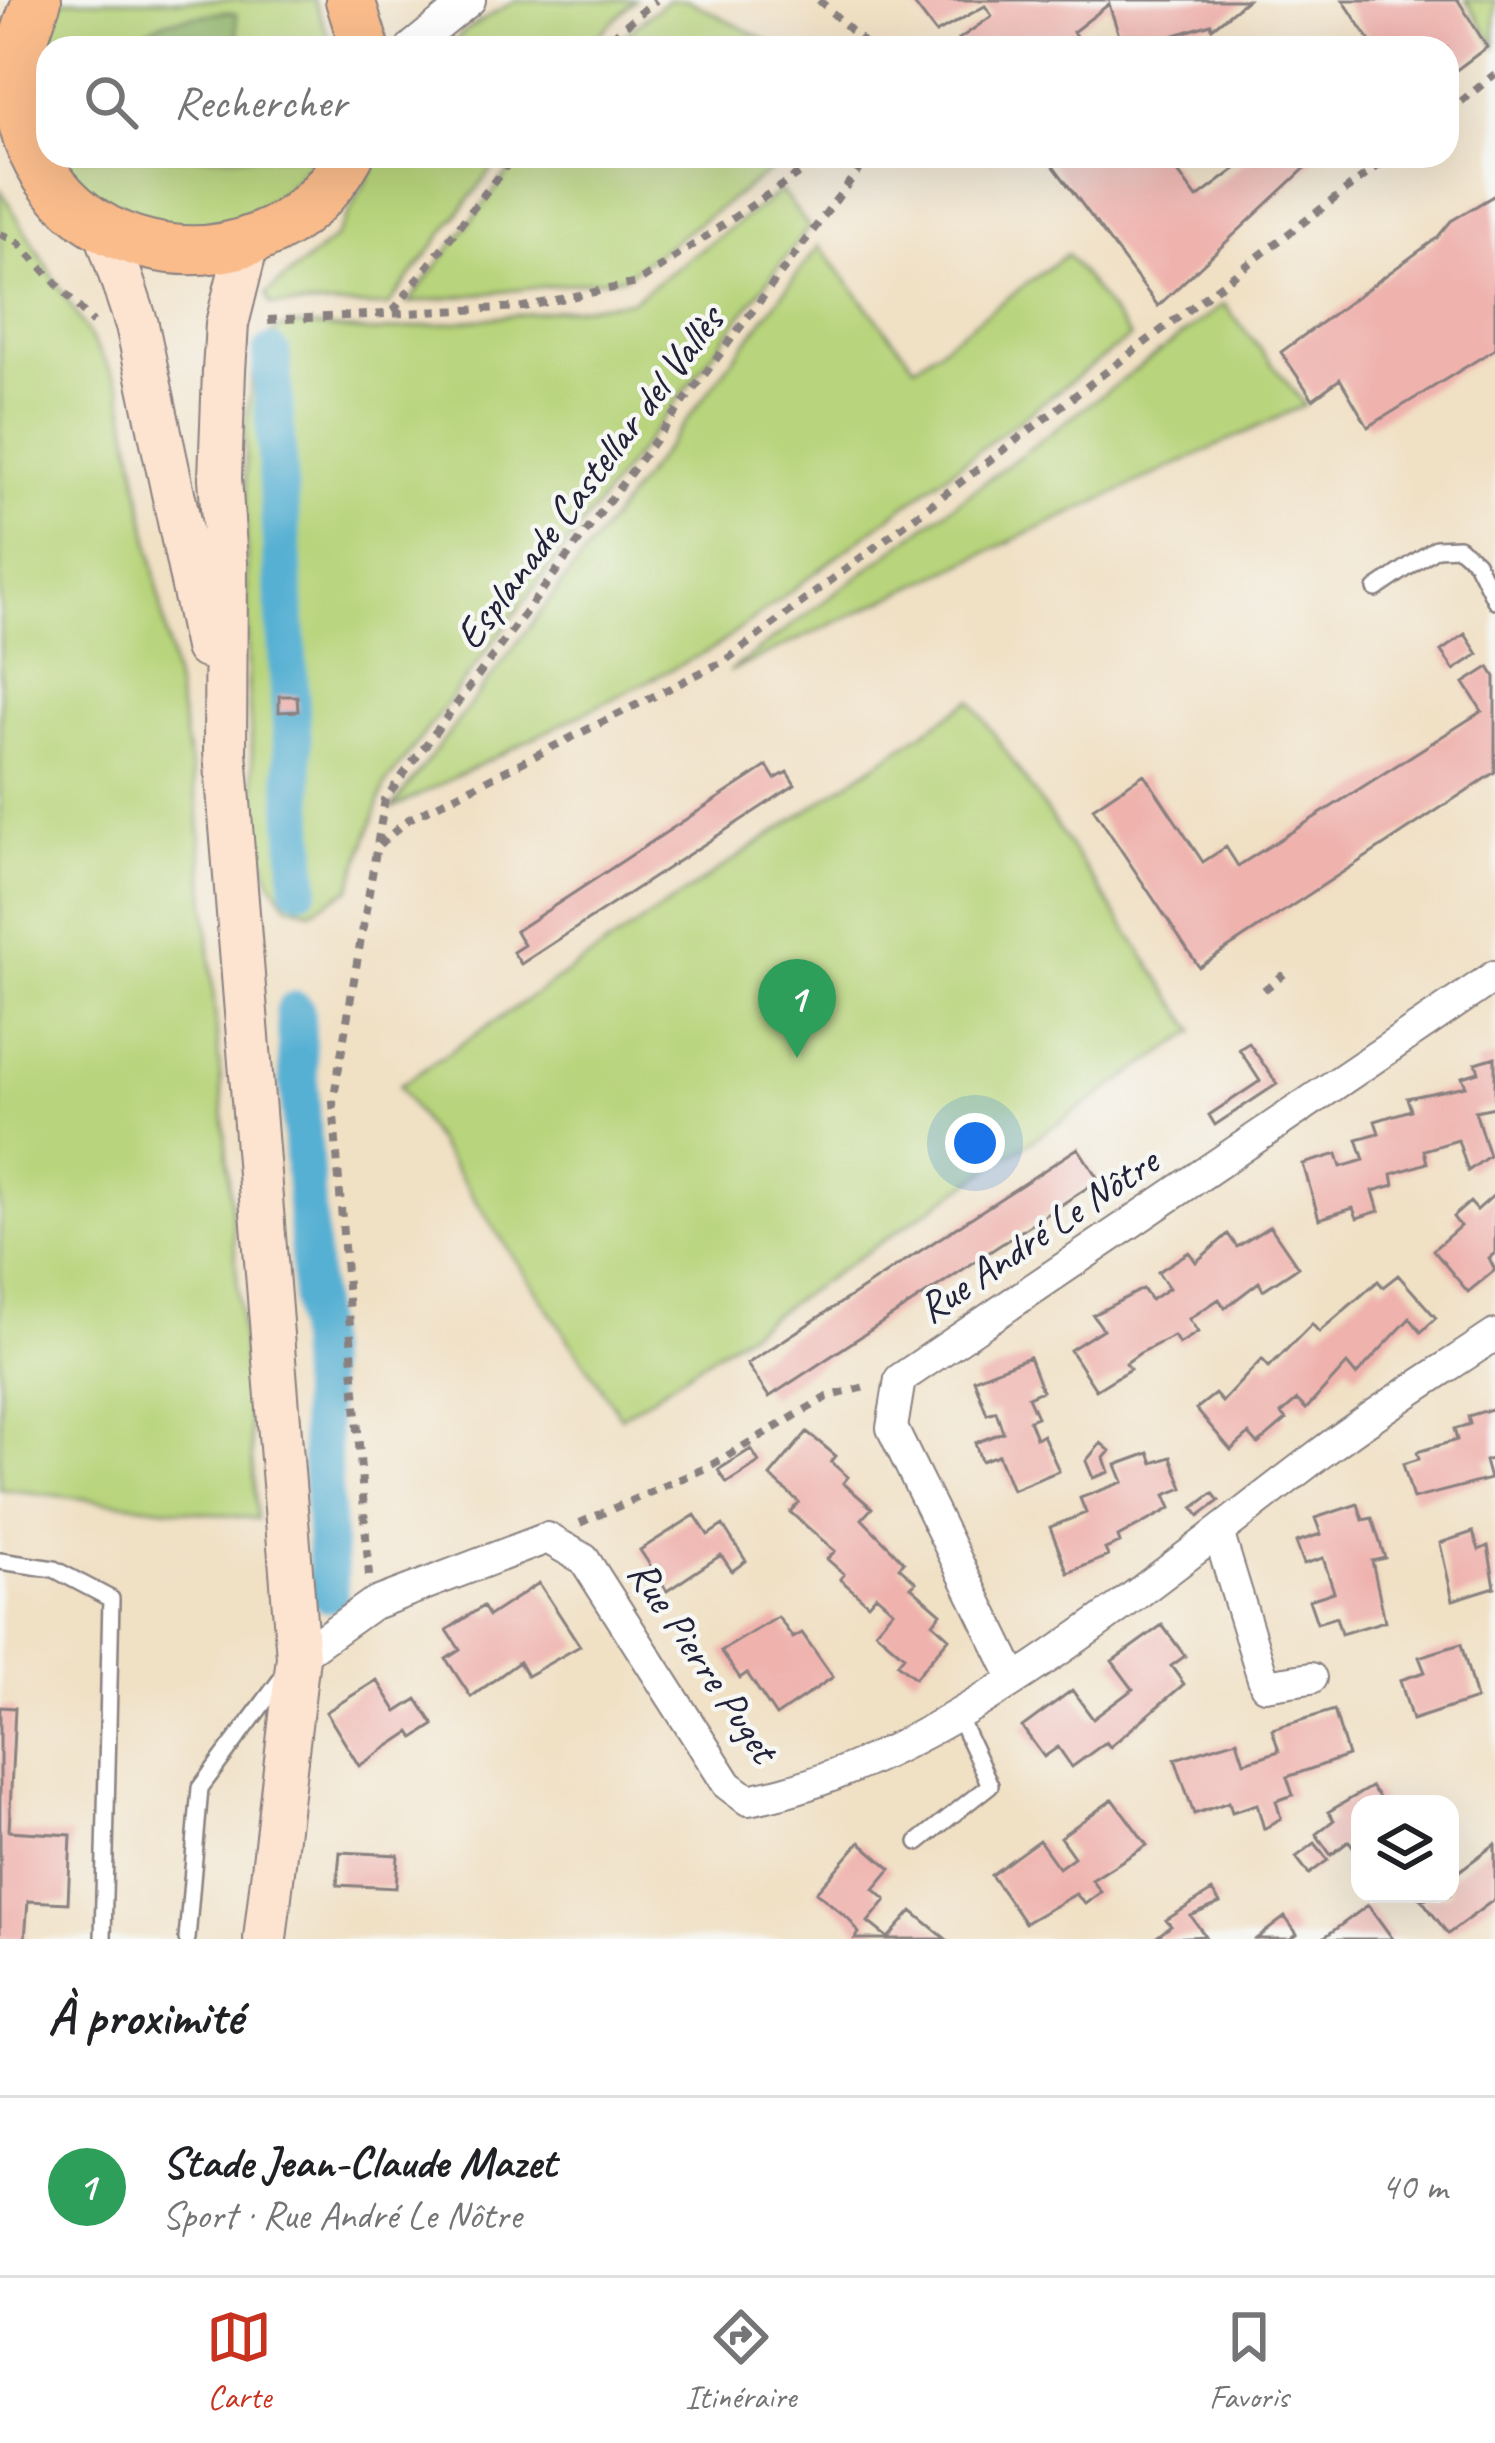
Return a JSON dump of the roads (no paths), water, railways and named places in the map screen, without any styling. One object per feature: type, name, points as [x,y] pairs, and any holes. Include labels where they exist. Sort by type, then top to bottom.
[{"type":"main road","points":[[0,10],[33,0],[18,68],[15,135],[36,161]]},
{"type":"main road","points":[[350,0],[361,36]]},
{"type":"main road","points":[[42,168],[60,191],[105,229],[174,251],[213,252],[247,244],[306,211],[340,168]]},
{"type":"main road","points":[[105,229],[142,348],[225,752]]},
{"type":"main road","points":[[247,244],[227,324],[220,478],[226,563],[225,752],[298,1657],[266,1939]]},
{"type":"street","points":[[426,36],[470,0]]},
{"type":"street","name":"Rue André Le Nôtre","points":[[1014,1678],[892,1428],[900,1379],[1495,976]]},
{"type":"street","name":"Rue Pierre Puget","points":[[298,1657],[371,1605],[548,1538],[584,1559],[728,1785],[748,1801],[786,1794],[918,1738],[1014,1678],[1326,1449],[1495,1335]]},
{"type":"street","points":[[1218,1532],[1264,1684],[1311,1678]]},
{"type":"lane","points":[[1376,589],[1436,548],[1459,547],[1476,562],[1495,601]]},
{"type":"lane","points":[[0,1561],[54,1568],[111,1599],[104,1939]]},
{"type":"lane","points":[[187,1939],[200,1788],[298,1657]]},
{"type":"lane","points":[[917,1842],[990,1785],[957,1714]]},
{"type":"waterway","points":[[271,354],[300,885]]},
{"type":"waterway","points":[[295,1011],[329,1593]]},
{"type":"place","name":"Stade Jean-Claude Mazet","points":[[797,1058]]}]
